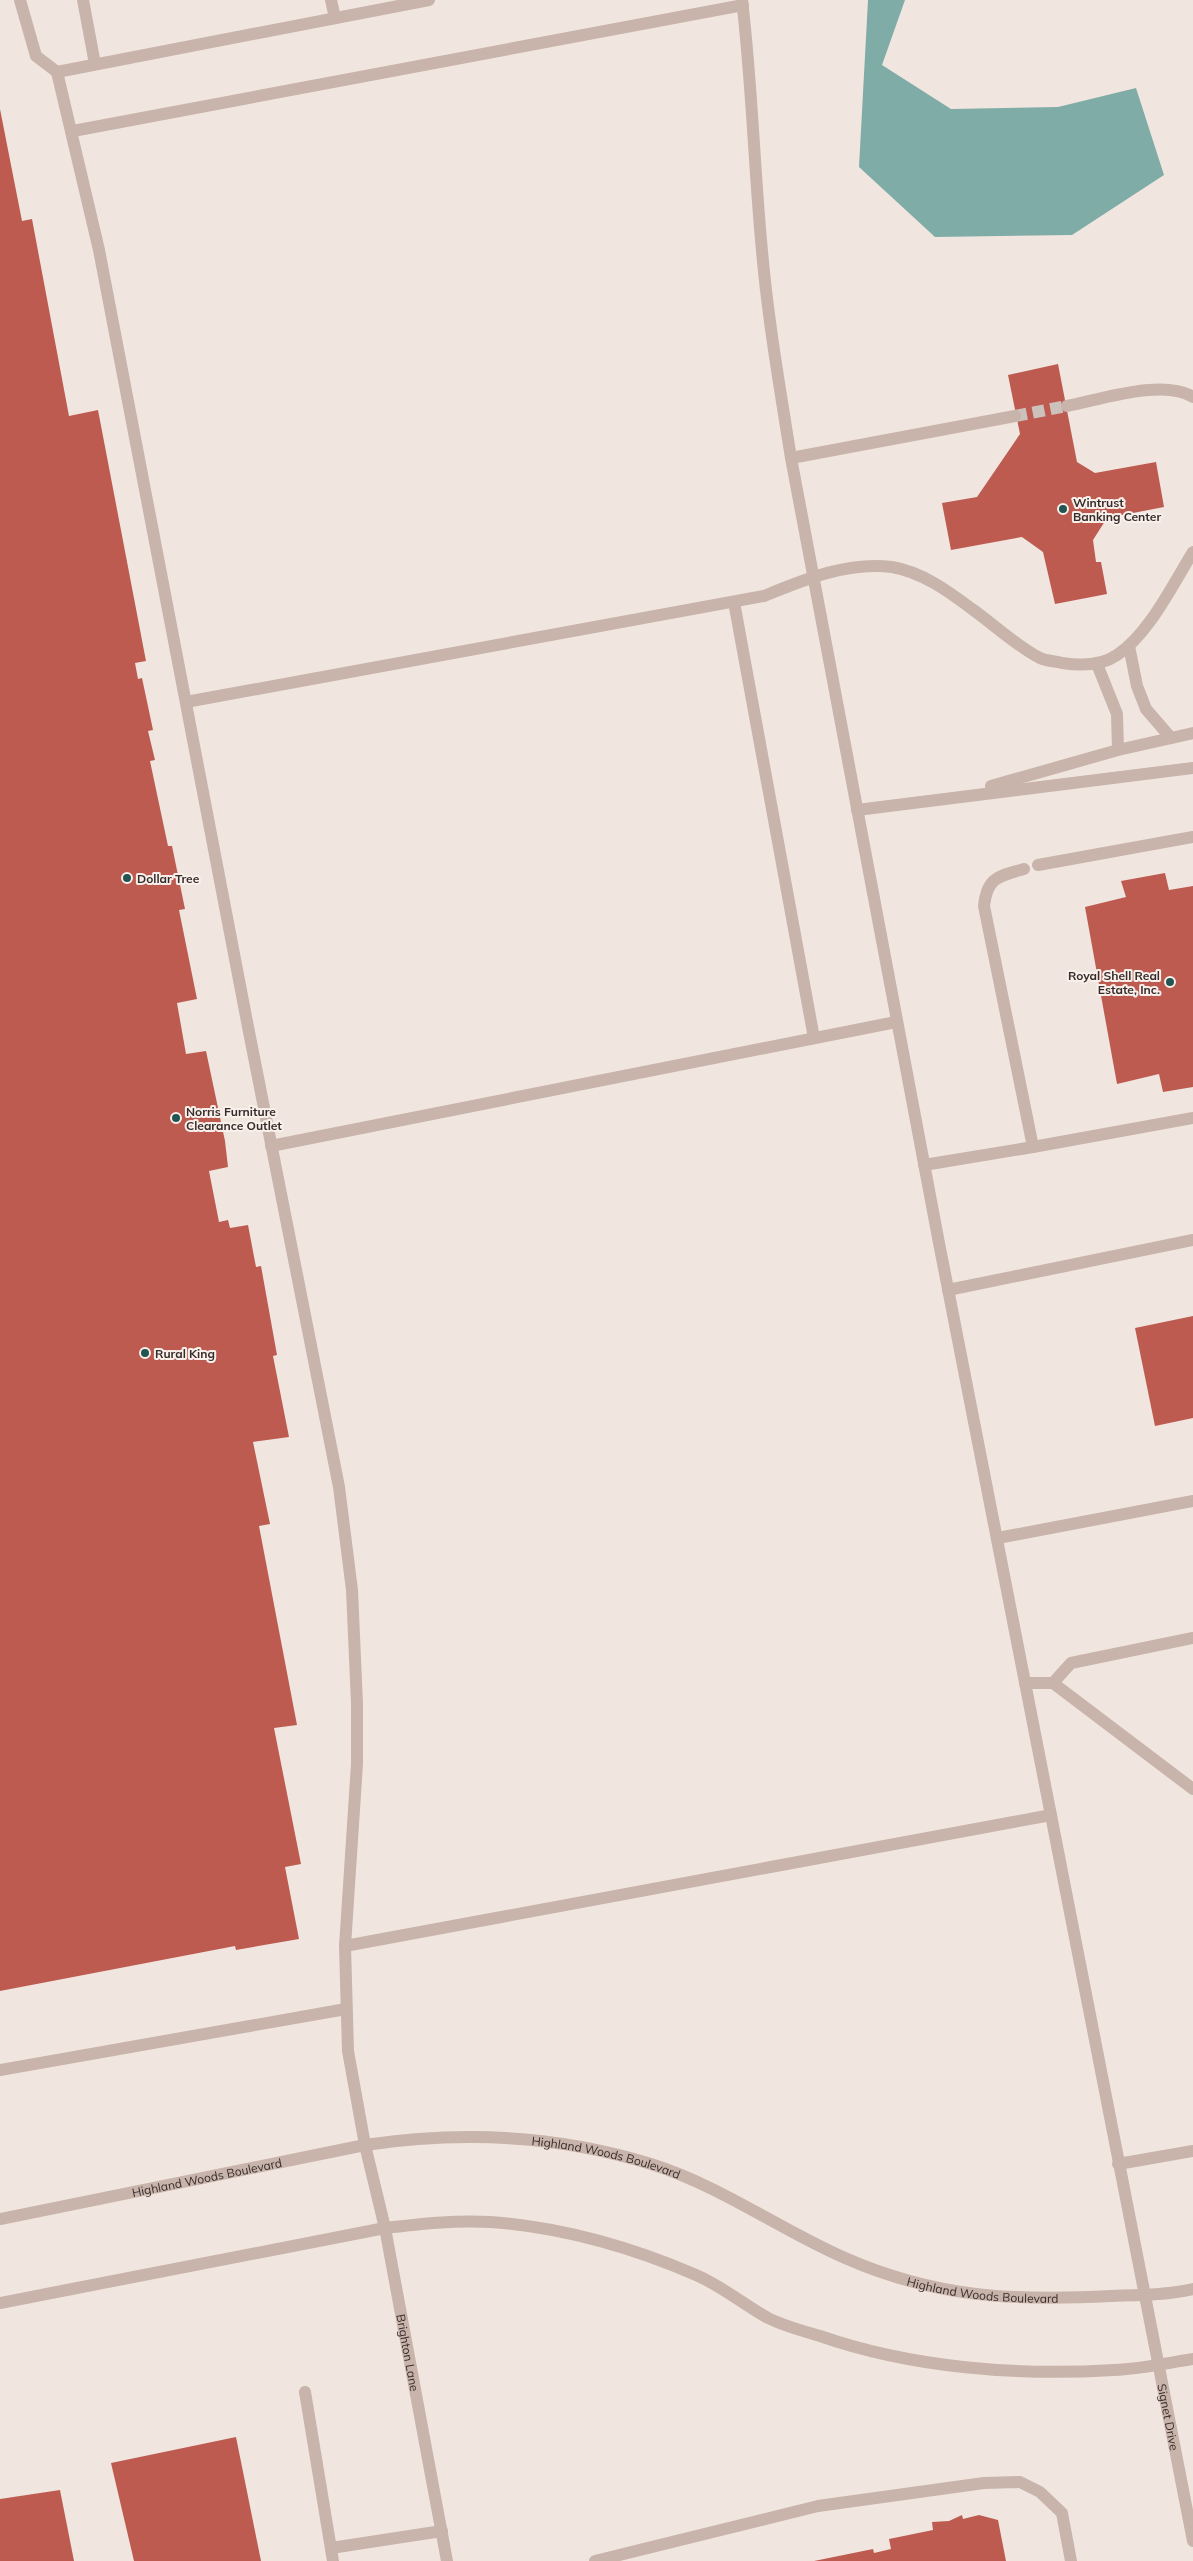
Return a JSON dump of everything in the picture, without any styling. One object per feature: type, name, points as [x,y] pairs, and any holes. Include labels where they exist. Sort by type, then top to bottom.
[{"type":"street","points":[[20,0],[36,56],[57,72],[429,0]]},
{"type":"street","points":[[83,0],[95,64]]},
{"type":"street","points":[[331,0],[335,18]]},
{"type":"street","points":[[73,130],[743,2]]},
{"type":"street","name":"Signet Drive","points":[[743,2],[762,253],[774,353],[791,458],[896,1022],[1193,2541]]},
{"type":"street","name":"Brighton Lane","points":[[57,72],[73,130],[99,250],[271,1146],[337,1478],[352,1590],[357,1764],[345,1946],[348,2051],[365,2145],[385,2228],[447,2561]]},
{"type":"street","points":[[1067,406],[1153,390],[1172,390],[1193,397]]},
{"type":"street","points":[[791,458],[1015,416]]},
{"type":"street","points":[[186,702],[734,602],[764,596],[814,575],[859,568],[890,567],[916,573],[951,594],[1040,658],[1078,666],[1096,664],[1116,656],[1128,646],[1148,623],[1193,552]]},
{"type":"street","points":[[734,602],[814,1038]]},
{"type":"street","points":[[1128,646],[1137,686],[1146,709],[1171,738]]},
{"type":"street","points":[[1096,664],[1118,714],[1118,750]]},
{"type":"street","points":[[952,797],[1118,750],[1193,733]]},
{"type":"street","points":[[856,810],[1193,768]]},
{"type":"street","points":[[1038,865],[1193,837]]},
{"type":"street","points":[[1024,869],[996,877],[986,892],[984,906],[1033,1147]]},
{"type":"street","points":[[271,1146],[896,1022]]},
{"type":"street","points":[[924,1165],[1193,1118]]},
{"type":"street","points":[[948,1290],[1193,1240]]},
{"type":"street","points":[[998,1538],[1193,1501]]},
{"type":"street","points":[[1053,1683],[1071,1663],[1193,1638]]},
{"type":"street","points":[[1026,1683],[1053,1683],[1193,1789]]},
{"type":"street","points":[[345,1946],[1051,1815]]},
{"type":"street","points":[[0,2070],[346,2009]]},
{"type":"street","name":"Highland Woods Boulevard","points":[[0,2219],[365,2145],[393,2141],[480,2136],[568,2144],[627,2157],[693,2179],[733,2198],[845,2258],[888,2275],[934,2288],[979,2296],[1041,2300],[1193,2289]]},
{"type":"street","points":[[1118,2164],[1193,2151]]},
{"type":"street","points":[[0,2303],[385,2228],[436,2223],[488,2222],[533,2226],[589,2238],[645,2254],[699,2276],[769,2318],[822,2338],[877,2353],[975,2368],[1022,2372],[1116,2370],[1193,2359]]},
{"type":"street","points":[[304,2392],[333,2561]]},
{"type":"street","points":[[595,2561],[818,2506],[984,2483],[1020,2482],[1040,2492],[1062,2513],[1071,2561]]},
{"type":"street","points":[[331,2548],[442,2531]]},
{"type":"water","points":[[868,0],[905,0],[882,65],[951,109],[1058,107],[1136,88],[1164,175],[1072,235],[935,237],[859,167]]},
{"type":"building","points":[[0,109],[22,221],[32,219],[69,416],[98,410],[146,661],[135,663],[138,679],[142,678],[153,730],[148,731],[155,760],[150,761],[168,846],[172,846],[185,909],[179,910],[197,999],[177,1003],[186,1054],[206,1051],[225,1141],[228,1167],[209,1171],[219,1222],[228,1220],[230,1228],[248,1225],[256,1267],[261,1266],[277,1355],[273,1356],[289,1437],[253,1442],[270,1524],[259,1526],[297,1725],[274,1728],[301,1864],[285,1867],[299,1939],[236,1950],[235,1946],[0,1991]]},
{"type":"building","points":[[1058,364],[1077,462],[1095,473],[1156,462],[1164,507],[1107,518],[1093,540],[1096,562],[1101,562],[1107,594],[1055,604],[1043,552],[1022,537],[951,550],[942,503],[977,497],[1020,434],[1008,375]]},
{"type":"building","points":[[1165,873],[1169,890],[1193,886],[1193,1087],[1163,1092],[1159,1074],[1117,1084],[1085,907],[1126,897],[1121,881]]},
{"type":"building","points":[[1193,1316],[1193,1418],[1155,1426],[1135,1328]]},
{"type":"building","points":[[236,2437],[261,2561],[134,2561],[111,2463]]},
{"type":"building","points":[[60,2490],[74,2561],[0,2561],[0,2499]]},
{"type":"building","points":[[962,2515],[963,2519],[979,2515],[998,2520],[1006,2561],[814,2561],[873,2549],[874,2553],[891,2549],[889,2539],[933,2530],[932,2522],[949,2521]]},
{"type":"tunnel","points":[[1015,416],[1067,406]]},
{"type":"place","name":"Wintrust Banking Center","points":[[1063,509]]},
{"type":"place","name":"Dollar Tree","points":[[127,878]]},
{"type":"place","name":"Royal Shell Real Estate, Inc.","points":[[1170,982]]},
{"type":"place","name":"Norris Furniture Clearance Outlet","points":[[176,1118]]},
{"type":"place","name":"Rural King","points":[[145,1353]]}]
